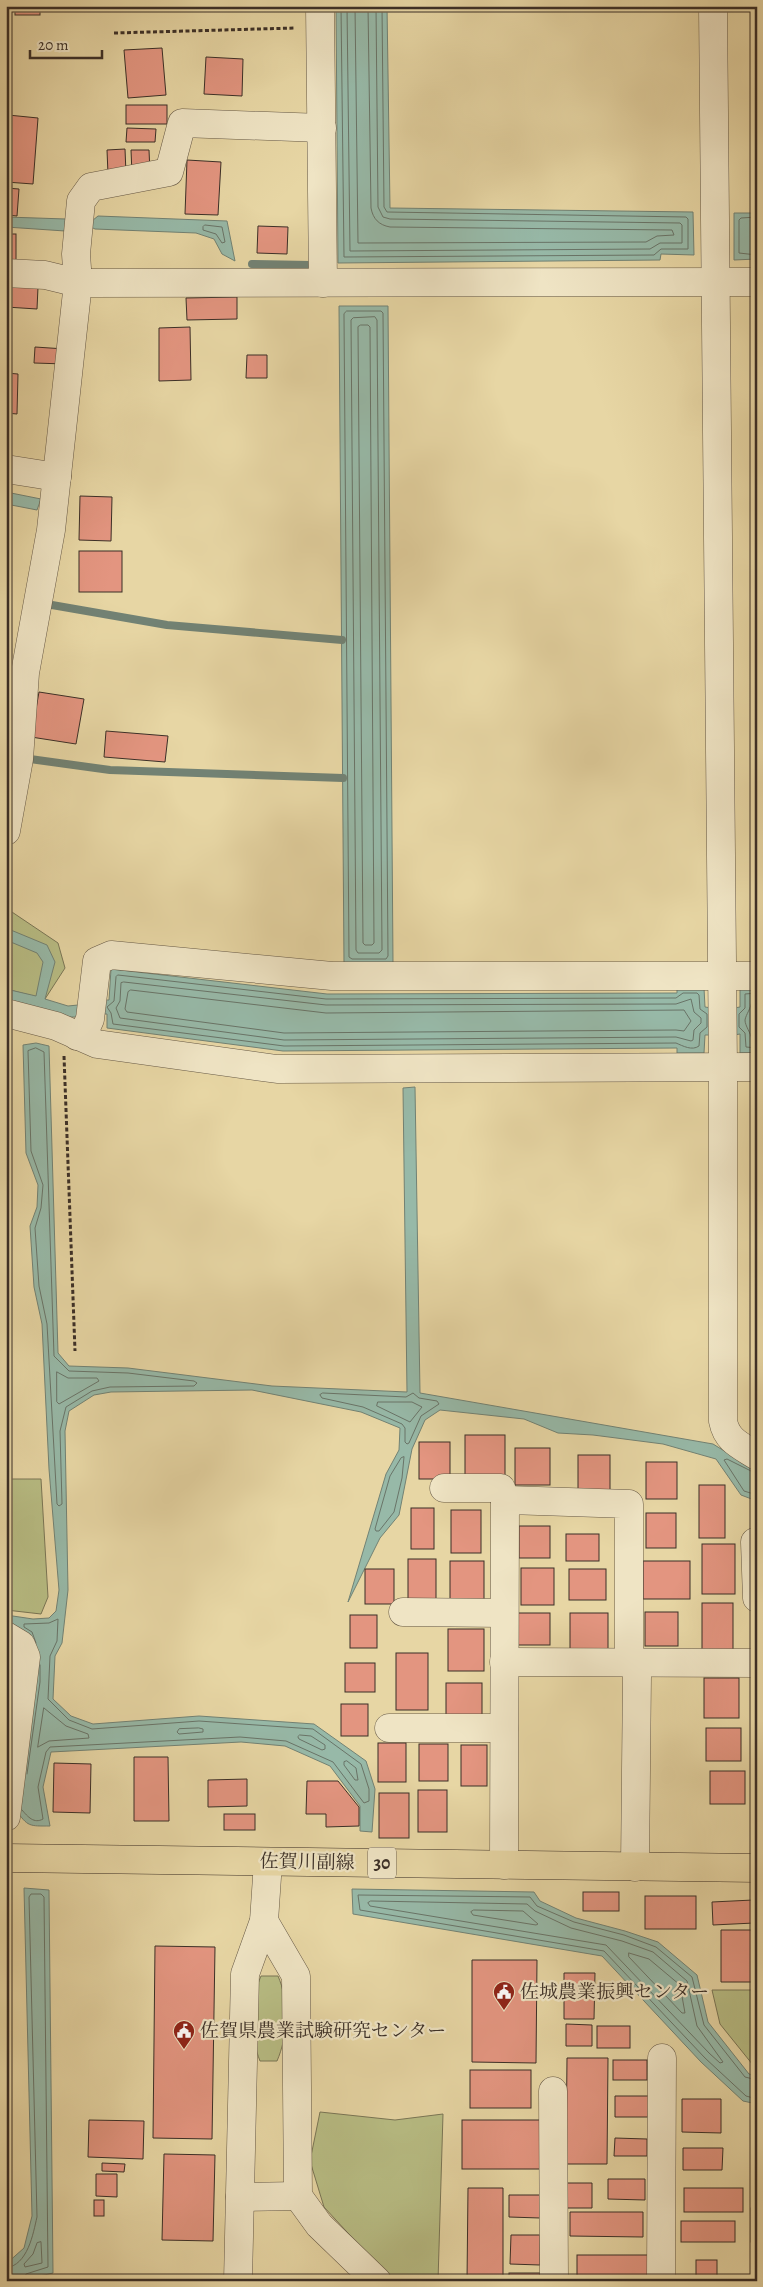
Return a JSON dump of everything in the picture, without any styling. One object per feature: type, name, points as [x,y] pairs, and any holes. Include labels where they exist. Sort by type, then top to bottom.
[{"type":"main road","name":"佐賀川副線","points":[[6,1858],[757,1868]]},
{"type":"street","points":[[713,6],[723,1040],[722,1421],[725,1433],[757,1456]]},
{"type":"street","points":[[320,17],[323,283]]},
{"type":"street","points":[[6,830],[19,758],[25,672],[44,574],[57,478],[78,284],[76,254],[82,201],[91,187],[169,172],[182,123],[322,128]]},
{"type":"street","points":[[6,273],[45,275],[78,284],[757,282]]},
{"type":"street","points":[[6,469],[57,478]]},
{"type":"street","points":[[757,976],[332,976],[111,954],[97,961],[86,1017],[97,1044],[277,1069],[757,1067]]},
{"type":"street","points":[[6,1014],[56,1026],[86,1017]]},
{"type":"street","points":[[444,1488],[501,1488],[505,1500],[504,1865]]},
{"type":"street","points":[[505,1500],[629,1504],[629,1650],[637,1674],[636,1866]]},
{"type":"street","points":[[755,1542],[757,1598]]},
{"type":"street","points":[[403,1612],[504,1613]]},
{"type":"street","points":[[6,1636],[21,1645],[26,1657],[6,1817]]},
{"type":"street","points":[[504,1662],[757,1663]]},
{"type":"street","points":[[389,1728],[504,1728]]},
{"type":"street","points":[[238,2281],[245,1974],[264,1921],[268,1862]]},
{"type":"street","points":[[264,1921],[296,1976],[298,2196],[319,2225],[378,2281]]},
{"type":"street","points":[[661,2281],[662,2058]]},
{"type":"street","points":[[553,2091],[554,2281]]},
{"type":"street","points":[[240,2198],[298,2196]]},
{"type":"path","points":[[114,33],[320,17]]},
{"type":"path","points":[[75,1351],[63,1054],[86,1017]]},
{"type":"green space","points":[[6,908],[58,943],[65,968],[45,999],[6,989]]},
{"type":"green space","points":[[6,1479],[41,1479],[48,1597],[41,1614],[6,1610]]},
{"type":"green space","points":[[261,1976],[278,1976],[284,1996],[285,2030],[277,2061],[260,2061],[254,2041],[253,2007]]},
{"type":"green space","points":[[712,1990],[757,1990],[757,2070],[720,2024]]},
{"type":"green space","points":[[320,2112],[395,2120],[443,2114],[438,2281],[392,2281],[324,2207],[310,2161]]},
{"type":"water","points":[[336,6],[387,6],[390,208],[693,212],[694,255],[661,254],[660,260],[338,263]]},
{"type":"water","points":[[734,213],[757,213],[757,259],[734,260]]},
{"type":"water","points":[[98,216],[227,221],[235,261],[222,254],[214,239],[196,233],[95,229],[87,225]]},
{"type":"water","points":[[6,217],[66,219],[65,231],[6,227]]},
{"type":"water","points":[[339,306],[388,306],[393,964],[344,964]]},
{"type":"water","points":[[6,492],[41,499],[37,510],[6,504]]},
{"type":"water","points":[[6,928],[47,945],[55,962],[45,999],[68,1006],[78,1005],[77,1017],[65,1017],[6,1002],[6,989],[36,996],[43,962],[37,953],[6,940]]},
{"type":"water","points":[[111,969],[327,994],[677,993],[677,988],[704,988],[705,1007],[712,1008],[712,1035],[705,1035],[704,1053],[677,1053],[677,1048],[283,1051],[107,1028],[107,1014],[101,1014],[102,1000],[109,1000]]},
{"type":"water","points":[[740,988],[757,988],[757,1053],[740,1053],[740,1034],[734,1035],[734,1008],[740,1007]]},
{"type":"water","points":[[36,1043],[49,1046],[58,1353],[69,1366],[128,1368],[272,1386],[407,1392],[403,1088],[415,1087],[420,1393],[713,1444],[757,1471],[757,1501],[741,1495],[716,1459],[663,1444],[593,1435],[558,1433],[524,1419],[440,1410],[425,1420],[412,1449],[399,1515],[380,1538],[348,1602],[386,1474],[399,1450],[400,1428],[361,1412],[252,1390],[111,1392],[94,1395],[69,1411],[65,1431],[68,1590],[62,1643],[55,1656],[53,1699],[71,1716],[93,1724],[199,1716],[314,1724],[366,1761],[375,1789],[372,1832],[360,1831],[360,1806],[330,1766],[285,1746],[241,1742],[51,1752],[43,1787],[50,1826],[26,1823],[16,1810],[35,1681],[6,1626],[6,1615],[33,1619],[49,1618],[56,1611],[59,1590],[49,1469],[42,1324],[34,1287],[30,1226],[37,1207],[38,1185],[26,1153],[23,1045]]},
{"type":"water","points":[[24,1888],[49,1890],[53,2273],[18,2281],[6,2281],[6,2264],[24,2248],[32,2216]]},
{"type":"water","points":[[352,1889],[534,1892],[540,1901],[576,1918],[658,1942],[697,1975],[708,2022],[749,2074],[757,2076],[757,2104],[743,2101],[701,2062],[602,1956],[353,1914]]},
{"type":"building","points":[[15,6],[40,6],[40,15],[15,15]]},
{"type":"building","points":[[162,48],[166,95],[128,98],[124,50]]},
{"type":"building","points":[[206,57],[243,59],[242,96],[204,94]]},
{"type":"building","points":[[126,105],[167,105],[167,124],[126,124]]},
{"type":"building","points":[[8,115],[38,118],[33,184],[6,182]]},
{"type":"building","points":[[127,128],[156,129],[155,142],[126,142]]},
{"type":"building","points":[[125,149],[126,174],[108,174],[107,150]]},
{"type":"building","points":[[131,150],[149,150],[150,173],[132,174]]},
{"type":"building","points":[[187,160],[221,162],[218,215],[185,214]]},
{"type":"building","points":[[6,188],[19,189],[17,216],[6,215]]},
{"type":"building","points":[[258,226],[288,227],[287,254],[257,253]]},
{"type":"building","points":[[6,234],[16,234],[16,268],[6,268]]},
{"type":"building","points":[[6,284],[38,287],[37,309],[6,307]]},
{"type":"building","points":[[237,297],[237,319],[187,320],[186,298]]},
{"type":"building","points":[[6,315],[10,315],[9,362],[6,362]]},
{"type":"building","points":[[190,327],[191,380],[159,381],[159,328]]},
{"type":"building","points":[[35,347],[65,349],[65,364],[34,363]]},
{"type":"building","points":[[247,355],[267,355],[267,378],[246,378]]},
{"type":"building","points":[[6,373],[18,374],[17,414],[6,413]]},
{"type":"building","points":[[80,496],[112,497],[111,541],[79,540]]},
{"type":"building","points":[[79,551],[122,551],[122,592],[79,592]]},
{"type":"building","points":[[6,679],[17,681],[14,703],[6,702]]},
{"type":"building","points":[[39,692],[84,699],[76,744],[31,737]]},
{"type":"building","points":[[106,731],[168,736],[165,762],[104,757]]},
{"type":"building","points":[[465,1435],[505,1435],[505,1478],[465,1478]]},
{"type":"building","points":[[419,1442],[450,1442],[450,1479],[419,1479]]},
{"type":"building","points":[[515,1448],[550,1448],[550,1485],[515,1485]]},
{"type":"building","points":[[578,1455],[610,1455],[610,1490],[578,1490]]},
{"type":"building","points":[[646,1462],[677,1462],[677,1499],[646,1499]]},
{"type":"building","points":[[699,1485],[725,1485],[725,1538],[699,1538]]},
{"type":"building","points":[[411,1508],[434,1508],[434,1549],[411,1549]]},
{"type":"building","points":[[451,1510],[481,1510],[481,1553],[451,1553]]},
{"type":"building","points":[[646,1513],[676,1513],[676,1548],[646,1548]]},
{"type":"building","points":[[519,1526],[550,1526],[550,1558],[519,1558]]},
{"type":"building","points":[[566,1534],[599,1534],[599,1561],[566,1561]]},
{"type":"building","points":[[702,1544],[735,1544],[735,1594],[702,1594]]},
{"type":"building","points":[[408,1559],[436,1559],[436,1600],[408,1600]]},
{"type":"building","points":[[450,1561],[484,1561],[484,1601],[450,1601]]},
{"type":"building","points":[[643,1561],[690,1561],[690,1599],[643,1599]]},
{"type":"building","points":[[521,1568],[554,1568],[554,1605],[521,1605]]},
{"type":"building","points":[[365,1569],[394,1569],[394,1604],[365,1604]]},
{"type":"building","points":[[569,1569],[606,1569],[606,1600],[569,1600]]},
{"type":"building","points":[[702,1603],[733,1603],[733,1651],[702,1651]]},
{"type":"building","points":[[645,1612],[678,1612],[678,1646],[645,1646]]},
{"type":"building","points":[[518,1613],[550,1613],[550,1645],[518,1645]]},
{"type":"building","points":[[570,1613],[608,1613],[608,1649],[570,1649]]},
{"type":"building","points":[[350,1615],[377,1615],[377,1648],[350,1648]]},
{"type":"building","points":[[448,1629],[484,1629],[484,1671],[448,1671]]},
{"type":"building","points":[[396,1653],[428,1653],[428,1710],[396,1710]]},
{"type":"building","points":[[345,1663],[375,1663],[375,1692],[345,1692]]},
{"type":"building","points":[[704,1678],[739,1678],[739,1718],[704,1718]]},
{"type":"building","points":[[446,1683],[482,1683],[482,1716],[446,1716]]},
{"type":"building","points":[[341,1704],[368,1704],[368,1736],[341,1736]]},
{"type":"building","points":[[706,1728],[741,1728],[741,1761],[706,1761]]},
{"type":"building","points":[[378,1743],[406,1743],[406,1782],[378,1782]]},
{"type":"building","points":[[419,1744],[448,1744],[448,1781],[419,1781]]},
{"type":"building","points":[[461,1745],[487,1745],[487,1786],[461,1786]]},
{"type":"building","points":[[134,1757],[168,1757],[169,1821],[134,1821]]},
{"type":"building","points":[[54,1763],[91,1764],[90,1813],[53,1812]]},
{"type":"building","points":[[710,1771],[745,1771],[745,1804],[710,1804]]},
{"type":"building","points":[[247,1779],[247,1806],[208,1807],[208,1780]]},
{"type":"building","points":[[307,1781],[338,1781],[359,1807],[359,1826],[326,1827],[326,1814],[306,1814]]},
{"type":"building","points":[[418,1790],[447,1790],[447,1832],[418,1832]]},
{"type":"building","points":[[379,1793],[409,1793],[409,1838],[379,1838]]},
{"type":"building","points":[[224,1814],[255,1814],[255,1830],[224,1830]]},
{"type":"building","points":[[583,1892],[619,1892],[619,1911],[583,1911]]},
{"type":"building","points":[[645,1896],[696,1896],[696,1929],[645,1929]]},
{"type":"building","points":[[753,1900],[754,1923],[713,1925],[712,1902]]},
{"type":"building","points":[[721,1930],[753,1930],[754,1982],[721,1982]]},
{"type":"building","points":[[155,1946],[215,1947],[212,2139],[153,2138]]},
{"type":"building","points":[[472,1960],[537,1960],[536,2063],[472,2062]]},
{"type":"building","points":[[564,1973],[595,1973],[594,2019],[564,2019]]},
{"type":"building","points":[[566,2024],[592,2025],[592,2046],[566,2046]]},
{"type":"building","points":[[597,2026],[630,2026],[630,2048],[597,2048]]},
{"type":"building","points":[[567,2058],[608,2058],[607,2164],[566,2164]]},
{"type":"building","points":[[613,2060],[647,2060],[647,2080],[613,2080]]},
{"type":"building","points":[[470,2070],[531,2070],[531,2108],[470,2108]]},
{"type":"building","points":[[615,2096],[649,2096],[648,2117],[615,2117]]},
{"type":"building","points":[[682,2099],[721,2099],[721,2133],[682,2132]]},
{"type":"building","points":[[89,2120],[144,2121],[143,2159],[88,2157]]},
{"type":"building","points":[[462,2120],[540,2120],[540,2169],[462,2169]]},
{"type":"building","points":[[615,2138],[647,2139],[647,2156],[614,2156]]},
{"type":"building","points":[[683,2148],[723,2148],[722,2170],[683,2170]]},
{"type":"building","points":[[164,2154],[215,2155],[213,2241],[162,2240]]},
{"type":"building","points":[[102,2163],[125,2164],[124,2172],[102,2171]]},
{"type":"building","points":[[96,2174],[117,2174],[117,2197],[96,2196]]},
{"type":"building","points":[[608,2179],[645,2179],[645,2200],[608,2199]]},
{"type":"building","points":[[566,2183],[592,2183],[592,2208],[565,2208]]},
{"type":"building","points":[[468,2188],[503,2188],[503,2281],[467,2281]]},
{"type":"building","points":[[684,2188],[743,2188],[743,2212],[684,2212]]},
{"type":"building","points":[[509,2195],[540,2195],[540,2218],[509,2217]]},
{"type":"building","points":[[94,2200],[104,2200],[104,2216],[94,2216]]},
{"type":"building","points":[[751,2208],[757,2208],[757,2242],[751,2242]]},
{"type":"building","points":[[570,2212],[643,2212],[643,2237],[570,2236]]},
{"type":"building","points":[[681,2221],[735,2221],[735,2242],[681,2242]]},
{"type":"building","points":[[511,2235],[540,2235],[540,2265],[510,2264]]},
{"type":"building","points":[[577,2255],[652,2255],[652,2281],[577,2281]]},
{"type":"building","points":[[696,2260],[717,2260],[717,2281],[696,2281]]},
{"type":"building","points":[[752,2263],[757,2263],[757,2281],[752,2281]]},
{"type":"building","points":[[509,2273],[540,2273],[540,2281],[509,2281]]},
{"type":"waterway","points":[[252,264],[310,265]]},
{"type":"waterway","points":[[52,605],[167,625],[342,640]]},
{"type":"waterway","points":[[30,759],[110,770],[343,778]]},
{"type":"place","name":"佐城農業振興センター","points":[[504,2011]]},
{"type":"place","name":"佐賀県農業試験研究センター","points":[[184,2050]]}]
